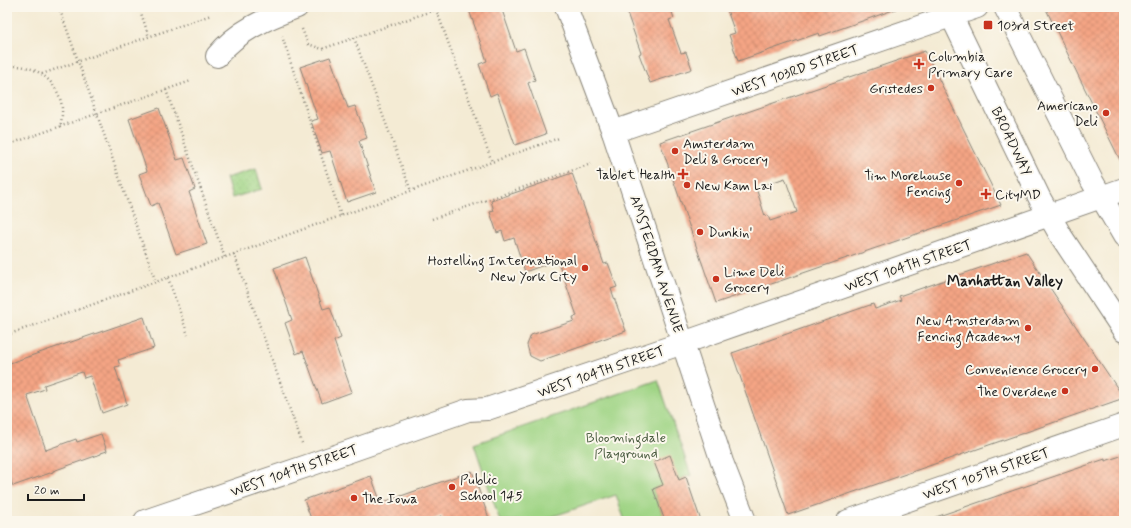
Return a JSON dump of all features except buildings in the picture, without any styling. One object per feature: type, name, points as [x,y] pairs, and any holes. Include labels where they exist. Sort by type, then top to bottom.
[{"type":"street","points":[[217,56],[223,48],[250,27],[274,15],[297,7]]},
{"type":"street","name":"AMSTERDAM AVENUE","points":[[566,7],[613,132],[722,462],[745,521]]},
{"type":"street","name":"WEST 103RD STREET","points":[[613,132],[949,12],[977,7]]},
{"type":"street","points":[[1005,7],[1101,197],[1124,236]]},
{"type":"street","name":"BROADWAY","points":[[949,12],[1040,199],[1061,236],[1124,330]]},
{"type":"street","name":"WEST 104TH STREET","points":[[145,521],[468,410],[487,410],[683,344],[1124,189]]},
{"type":"street","name":"WEST 105TH STREET","points":[[848,521],[1124,425]]},
{"type":"path","points":[[59,7],[156,282]]},
{"type":"path","points":[[139,7],[150,37]]},
{"type":"path","points":[[302,29],[308,44],[322,49],[443,7]]},
{"type":"path","points":[[436,9],[492,162]]},
{"type":"path","points":[[42,74],[212,15]]},
{"type":"path","points":[[282,36],[341,216]]},
{"type":"path","points":[[354,38],[410,191]]},
{"type":"path","points":[[7,67],[22,66],[32,69],[42,74],[51,82],[57,91],[61,103],[62,114],[60,127]]},
{"type":"path","points":[[7,145],[191,81]]},
{"type":"path","points":[[166,90],[224,258]]},
{"type":"path","points":[[7,329],[8,335],[560,138]]},
{"type":"path","points":[[432,219],[591,164]]},
{"type":"path","points":[[234,254],[310,465]]},
{"type":"path","points":[[168,278],[188,335]]},
{"type":"green space","points":[[256,169],[262,189],[232,198],[226,178]]},
{"type":"green space","name":"Bloomingdale Playground","points":[[658,380],[691,475],[653,489],[665,521],[625,521],[616,495],[539,521],[500,521],[474,444]]},
{"type":"place","name":"103rd Street","points":[[988,25]]},
{"type":"place","name":"Columbia Primary Care","points":[[919,64]]},
{"type":"place","name":"Gristedes","points":[[931,88]]},
{"type":"place","name":"Americano Deli","points":[[1106,113]]},
{"type":"place","name":"Amsterdam Deli & Grocery","points":[[675,151]]},
{"type":"place","name":"Tablet Health","points":[[683,174]]},
{"type":"place","name":"Tim Morehouse Fencing","points":[[959,183]]},
{"type":"place","name":"New Kam Lai","points":[[687,185]]},
{"type":"place","name":"CityMD","points":[[986,194]]},
{"type":"place","name":"Dunkin'","points":[[700,232]]},
{"type":"place","name":"Hostelling International New York City","points":[[585,268]]},
{"type":"place","name":"Lime Deli Grocery","points":[[716,279]]},
{"type":"place","name":"New Amsterdam Fencing Academy","points":[[1028,328]]},
{"type":"place","name":"Convenience Grocery","points":[[1095,369]]},
{"type":"place","name":"The Overdene","points":[[1065,391]]},
{"type":"place","name":"Public School 145","points":[[452,487]]},
{"type":"place","name":"The Iowa","points":[[354,498]]},
{"type":"district","name":"Manhattan Valley","points":[[1005,281]]}]
